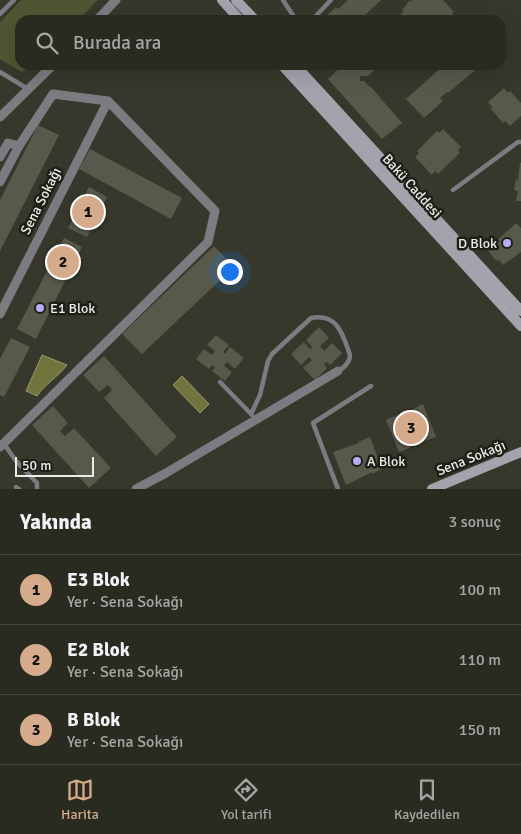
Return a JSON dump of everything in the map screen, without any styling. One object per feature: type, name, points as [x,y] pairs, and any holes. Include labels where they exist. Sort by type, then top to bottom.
[{"type":"main road","points":[[222,0],[236,15]]},
{"type":"main road","points":[[236,0],[250,15]]},
{"type":"main road","name":"Bakü Caddesi","points":[[287,70],[521,326]]},
{"type":"main road","name":"Bakü Caddesi","points":[[300,70],[521,311]]},
{"type":"main road","name":"Sena Sokağı","points":[[439,488],[521,452]]},
{"type":"street","points":[[102,15],[116,0]]},
{"type":"street","points":[[0,117],[48,70]]},
{"type":"street","points":[[0,182],[19,146],[53,94],[108,101],[215,211],[208,242],[2,445]]},
{"type":"street","name":"Sena Sokağı","points":[[0,314],[108,101]]},
{"type":"street","points":[[0,157],[8,143],[19,146]]},
{"type":"street","points":[[136,489],[166,473],[254,417],[338,371]]},
{"type":"lane","points":[[0,14],[14,0]]},
{"type":"lane","points":[[283,0],[293,15]]},
{"type":"lane","points":[[317,15],[331,0]]},
{"type":"lane","points":[[0,72],[29,90]]},
{"type":"lane","points":[[453,190],[518,142],[521,142]]},
{"type":"lane","points":[[254,417],[268,360],[311,318],[329,319],[340,330],[350,355],[350,360],[338,371]]},
{"type":"lane","points":[[220,382],[254,417]]},
{"type":"lane","points":[[338,489],[313,423],[371,386]]},
{"type":"lane","points":[[2,445],[36,483],[37,489]]},
{"type":"shaded area","points":[[21,0],[98,0],[83,15],[15,15],[15,68],[0,59],[0,22]]},
{"type":"shaded area","points":[[42,355],[67,365],[37,396],[26,391]]},
{"type":"shaded area","points":[[182,376],[209,404],[200,413],[173,385]]},
{"type":"building","points":[[348,0],[381,0],[365,15],[327,15],[336,7],[338,9]]},
{"type":"building","points":[[410,0],[411,2],[413,0],[443,0],[454,12],[452,13],[454,15],[400,15],[404,11],[402,10]]},
{"type":"building","points":[[338,70],[375,70],[368,76],[360,76],[360,81],[364,81],[371,87],[402,123],[382,139],[328,79]]},
{"type":"building","points":[[438,70],[475,70],[440,98],[443,101],[424,118],[406,99]]},
{"type":"building","points":[[504,88],[508,93],[510,91],[521,103],[521,116],[510,126],[505,121],[503,123],[491,109],[492,107],[488,102]]},
{"type":"building","points":[[38,125],[59,135],[0,251],[0,200]]},
{"type":"building","points":[[443,129],[461,147],[458,150],[460,153],[438,174],[435,171],[432,175],[415,157],[419,153],[417,151],[437,131],[439,133]]},
{"type":"building","points":[[90,149],[182,198],[171,219],[79,169]]},
{"type":"building","points":[[520,163],[521,201],[516,201],[518,191],[514,190],[516,179],[518,180]]},
{"type":"building","points":[[89,187],[107,197],[87,237],[68,228]]},
{"type":"building","name":"D Blok","points":[[516,223],[521,228],[521,252],[503,265],[499,260],[496,261],[487,249]]},
{"type":"building","points":[[64,238],[82,247],[36,339],[17,329]]},
{"type":"building","points":[[214,246],[234,267],[142,354],[122,334]]},
{"type":"building","points":[[319,327],[329,338],[320,346],[324,351],[332,343],[342,353],[330,365],[327,362],[324,364],[327,368],[315,380],[303,368],[312,360],[309,357],[301,365],[291,354],[304,342],[310,349],[312,347],[306,340]]},
{"type":"building","points":[[216,335],[229,345],[223,352],[225,354],[230,347],[244,358],[235,369],[227,362],[224,366],[232,372],[225,381],[212,371],[215,367],[212,365],[209,369],[196,359],[204,349],[212,355],[215,351],[207,345]]},
{"type":"building","points":[[11,338],[30,347],[4,397],[0,395],[0,359]]},
{"type":"building","points":[[104,356],[177,437],[156,456],[104,398],[112,390],[108,385],[99,392],[83,375]]},
{"type":"building","points":[[423,404],[436,437],[399,452],[386,420],[397,415],[398,417]]},
{"type":"building","points":[[53,406],[68,423],[60,431],[65,436],[74,428],[111,468],[89,488],[32,425]]},
{"type":"building","name":"A Blok","points":[[370,437],[382,469],[346,485],[333,452]]},
{"type":"place","name":"E3 Blok","points":[[88,212]]},
{"type":"place","name":"D Blok","points":[[507,243]]},
{"type":"place","name":"E2 Blok","points":[[63,262]]},
{"type":"place","name":"E1 Blok","points":[[40,308]]},
{"type":"place","name":"B Blok","points":[[411,428]]},
{"type":"place","name":"A Blok","points":[[357,461]]}]
